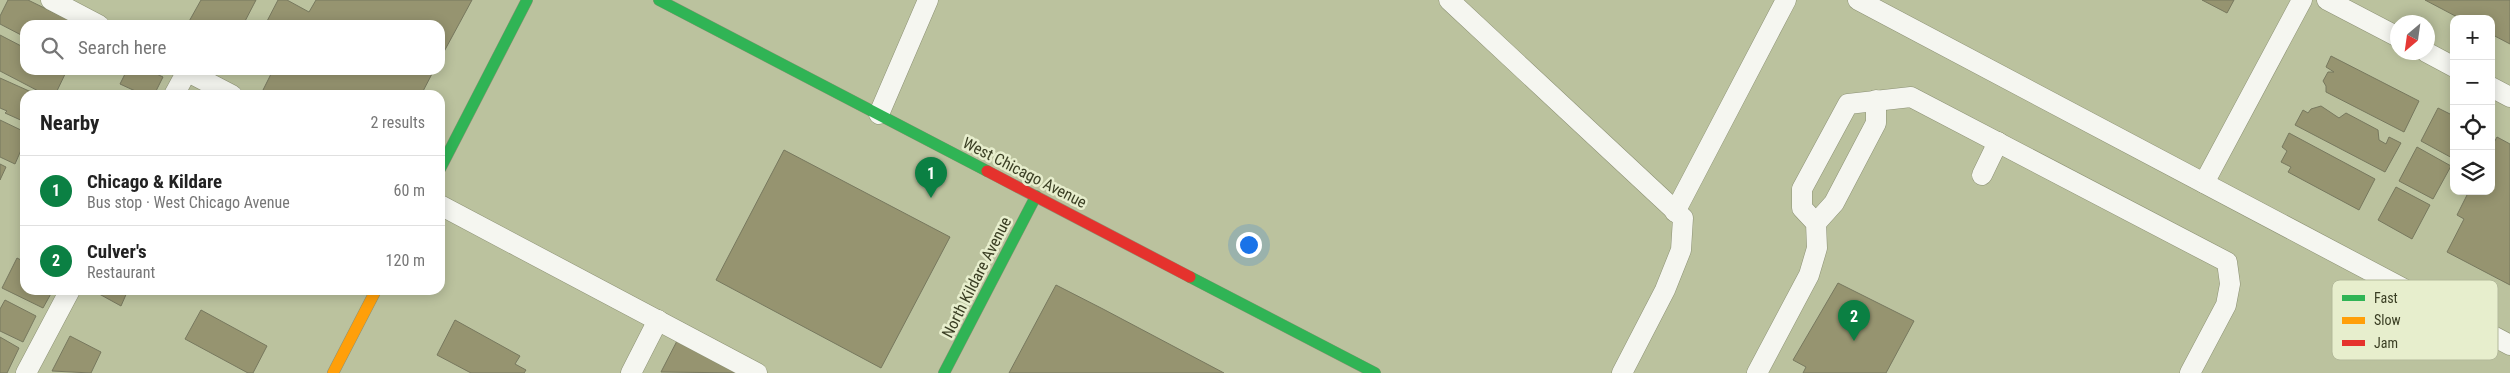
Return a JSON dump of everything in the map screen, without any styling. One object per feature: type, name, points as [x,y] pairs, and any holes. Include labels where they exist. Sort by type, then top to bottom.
[{"type":"main road","points":[[445,158],[527,0]]},
{"type":"main road","name":"West Chicago Avenue","points":[[659,0],[1375,373]]},
{"type":"main road","name":"North Kildare Avenue","points":[[944,373],[1036,196]]},
{"type":"main road","points":[[333,373],[373,295]]},
{"type":"lane","points":[[51,0],[89,20]]},
{"type":"lane","points":[[879,114],[928,0]]},
{"type":"lane","points":[[1449,0],[1683,218],[1681,250],[1665,290],[1622,373]]},
{"type":"lane","points":[[1676,212],[1786,0]]},
{"type":"lane","points":[[1858,0],[2387,280]]},
{"type":"lane","points":[[2204,183],[2302,0]]},
{"type":"lane","points":[[2326,0],[2390,33]]},
{"type":"lane","points":[[2435,57],[2450,65]]},
{"type":"lane","points":[[176,90],[184,75]]},
{"type":"lane","points":[[194,75],[222,90]]},
{"type":"lane","points":[[2495,89],[2510,97]]},
{"type":"lane","points":[[1757,373],[1809,275],[1817,248],[1816,223],[1802,208],[1802,189],[1848,104],[1911,97],[2227,262],[2230,284],[2226,305],[2190,373]]},
{"type":"lane","points":[[1816,223],[1834,203],[1876,123],[1876,100]]},
{"type":"lane","points":[[1982,175],[1998,142]]},
{"type":"lane","points":[[445,208],[758,373]]},
{"type":"lane","points":[[26,373],[67,295]]},
{"type":"lane","points":[[631,373],[658,320]]},
{"type":"lane","points":[[2498,339],[2510,345]]},
{"type":"building","points":[[8,0],[28,0],[69,20],[20,20],[20,34],[0,24],[0,16]]},
{"type":"building","points":[[201,0],[256,0],[246,20],[190,20]]},
{"type":"building","points":[[278,0],[287,0],[309,12],[316,0],[472,0],[445,50],[445,20],[268,20]]},
{"type":"building","points":[[2202,0],[2234,0],[2227,13]]},
{"type":"building","points":[[2425,0],[2510,0],[2510,44],[2495,36],[2495,15],[2453,15]]},
{"type":"building","points":[[0,35],[20,45],[20,75],[65,75],[57,90],[36,90],[0,71]]},
{"type":"building","points":[[2331,56],[2419,101],[2404,132],[2326,92],[2326,86],[2323,81],[2328,72],[2334,72],[2326,67]]},
{"type":"building","points":[[124,75],[159,75],[163,77],[156,90],[133,90],[120,84]]},
{"type":"building","points":[[270,75],[431,75],[424,90],[263,90]]},
{"type":"building","points":[[0,78],[27,90],[20,90],[20,120],[5,113],[7,111],[0,108]]},
{"type":"building","points":[[2321,106],[2339,118],[2346,113],[2378,130],[2379,140],[2386,144],[2389,137],[2401,143],[2385,172],[2295,125],[2303,110],[2308,113],[2311,109]]},
{"type":"building","points":[[2438,108],[2450,114],[2450,157],[2421,141]]},
{"type":"building","points":[[0,120],[20,130],[20,152],[15,164],[0,157]]},
{"type":"building","points":[[2289,133],[2375,179],[2359,210],[2288,172],[2291,167],[2281,162],[2287,151],[2282,147]]},
{"type":"building","points":[[2497,137],[2510,144],[2510,285],[2447,252],[2464,219],[2457,215],[2467,195],[2495,195],[2495,141]]},
{"type":"building","points":[[2417,147],[2450,165],[2433,199],[2399,181]]},
{"type":"building","points":[[784,150],[950,237],[881,368],[716,280]]},
{"type":"building","points":[[0,164],[6,167],[0,180]]},
{"type":"building","points":[[2396,187],[2430,205],[2412,239],[2378,220]]},
{"type":"building","points":[[17,258],[20,260],[20,295],[50,295],[43,308],[2,288]]},
{"type":"building","points":[[1838,283],[1914,321],[1886,373],[1803,373],[1806,367],[1793,360]]},
{"type":"building","points":[[1056,285],[1103,309],[1224,373],[1009,373]]},
{"type":"building","points":[[101,295],[126,295],[121,306]]},
{"type":"building","points":[[5,300],[36,316],[23,342],[0,331],[0,309]]},
{"type":"building","points":[[201,310],[267,346],[253,373],[248,373],[185,339]]},
{"type":"building","points":[[455,320],[520,356],[515,364],[526,370],[524,373],[471,373],[437,355]]},
{"type":"building","points":[[70,336],[101,352],[91,373],[52,371]]},
{"type":"building","points":[[0,337],[19,348],[7,373],[0,373]]},
{"type":"building","points":[[678,339],[745,373],[661,372]]},
{"type":"traffic: fast","points":[[445,159],[527,0]]},
{"type":"traffic: fast","points":[[659,0],[987,171]]},
{"type":"traffic: fast","points":[[944,373],[1036,196]]},
{"type":"traffic: fast","points":[[1190,277],[1375,373]]},
{"type":"traffic: slow","points":[[333,373],[373,295]]},
{"type":"traffic: jam","points":[[987,171],[1190,277]]},
{"type":"place","name":"Chicago & Kildare","points":[[931,198]]},
{"type":"place","name":"Culver's","points":[[1854,341]]}]
